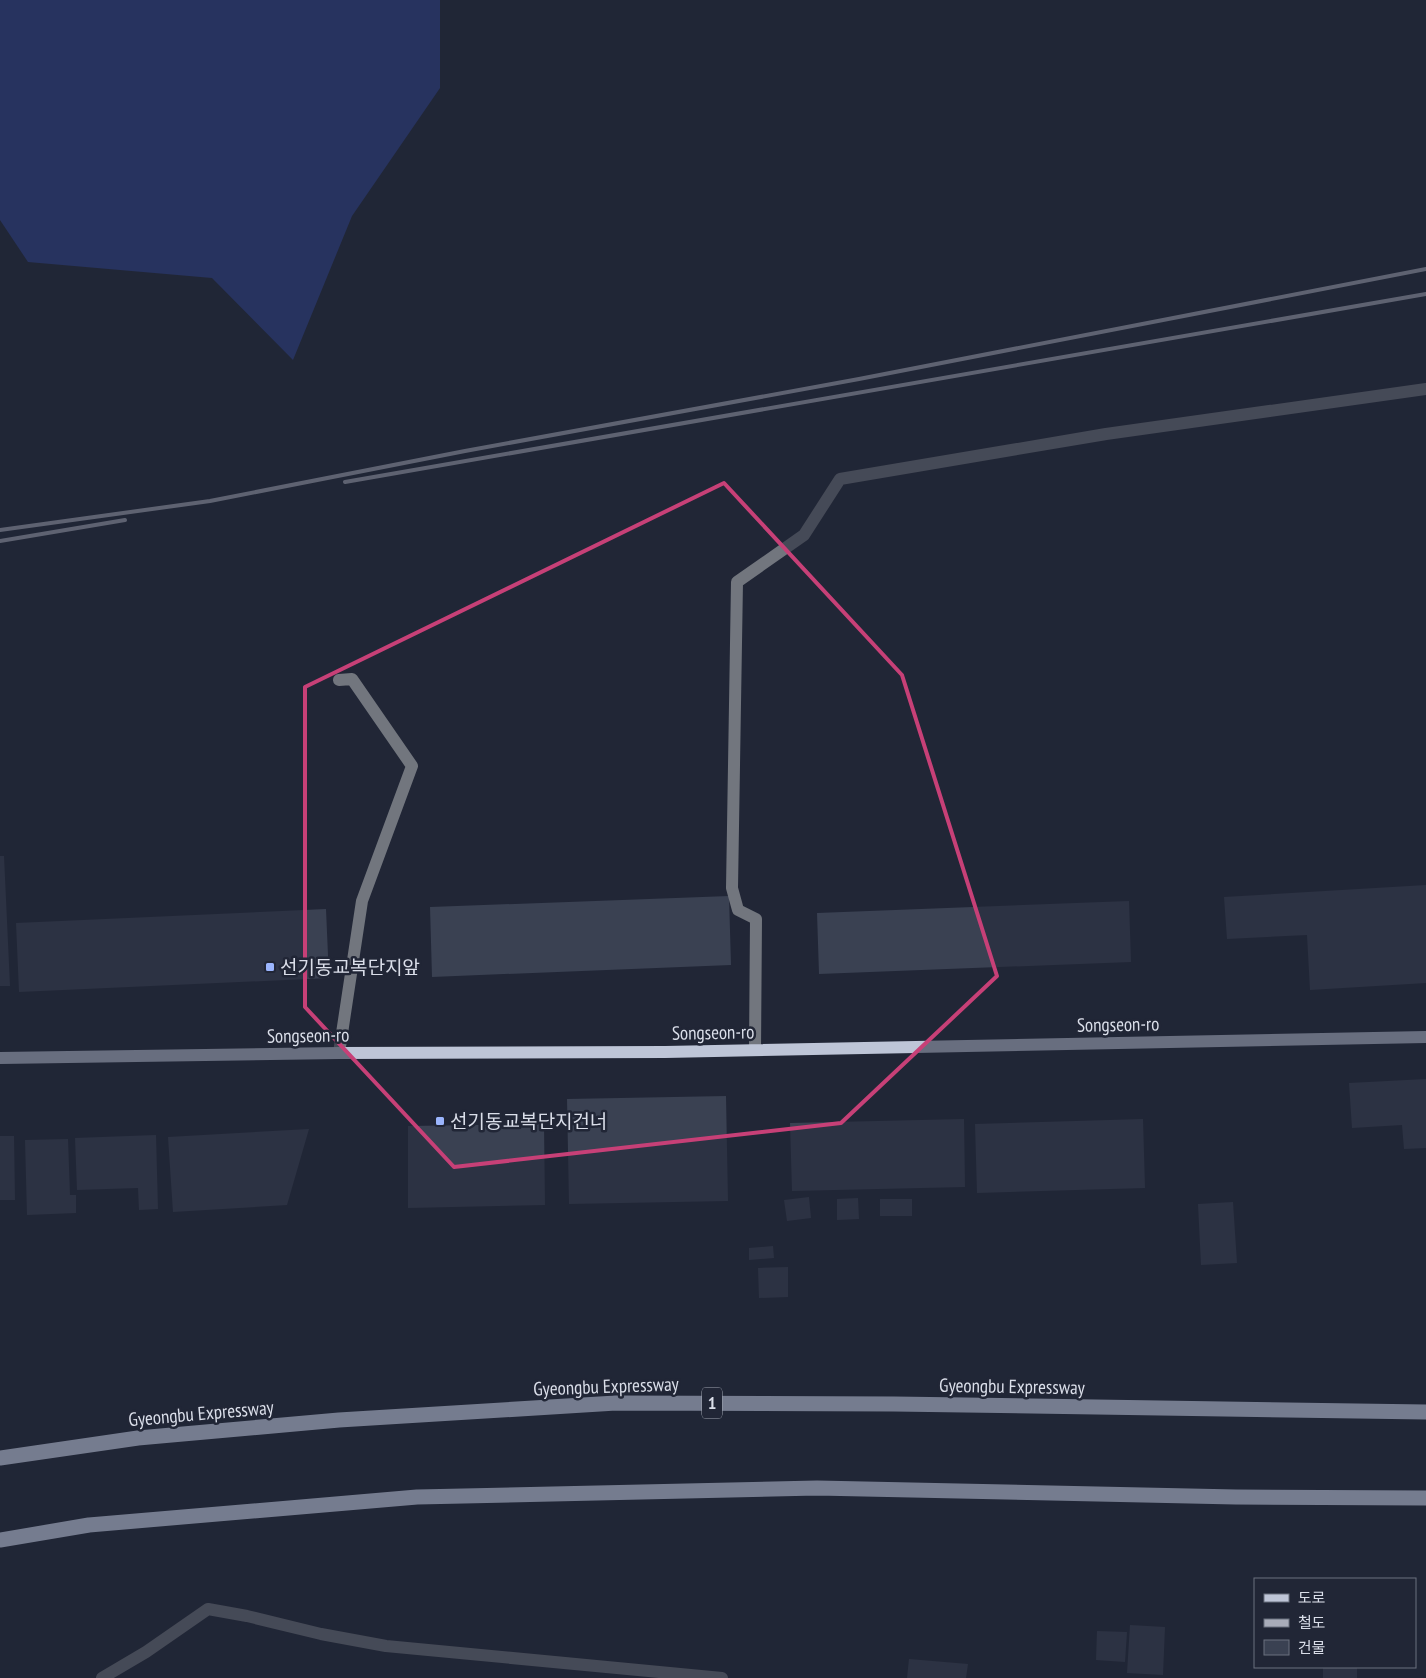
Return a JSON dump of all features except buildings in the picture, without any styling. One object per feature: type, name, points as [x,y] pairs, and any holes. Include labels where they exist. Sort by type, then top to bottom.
[{"type":"highway","name":"Gyeongbu Expressway","points":[[0,1458],[148,1437],[340,1420],[616,1402],[1426,1412]]},
{"type":"highway","points":[[0,1540],[89,1525],[417,1497],[817,1488],[1236,1497],[1426,1498]]},
{"type":"main road","name":"Songseon-ro","points":[[0,1058],[339,1053],[655,1052],[1426,1037]]},
{"type":"street","points":[[755,1050],[756,919],[738,910],[732,888],[737,582],[804,535],[840,480],[1106,434],[1426,389]]},
{"type":"street","points":[[339,680],[352,679],[412,766],[362,901],[339,1053]]},
{"type":"street","points":[[102,1678],[146,1652],[208,1609],[386,1646],[722,1678]]},
{"type":"highlighted area","points":[[724,483],[902,675],[997,976],[841,1123],[454,1167],[305,1007],[305,687]]},
{"type":"shaded area","points":[[0,0],[440,0],[440,88],[352,216],[293,360],[212,278],[28,262],[0,220]]},
{"type":"railway","points":[[0,530],[210,501],[465,451],[859,379],[1426,269]]},
{"type":"railway","points":[[345,482],[1426,294]]},
{"type":"railway","points":[[0,541],[125,520]]},
{"type":"place","name":"선기동교복단지앞","points":[[270,967]]},
{"type":"place","name":"선기동교복단지건너","points":[[440,1121]]}]
